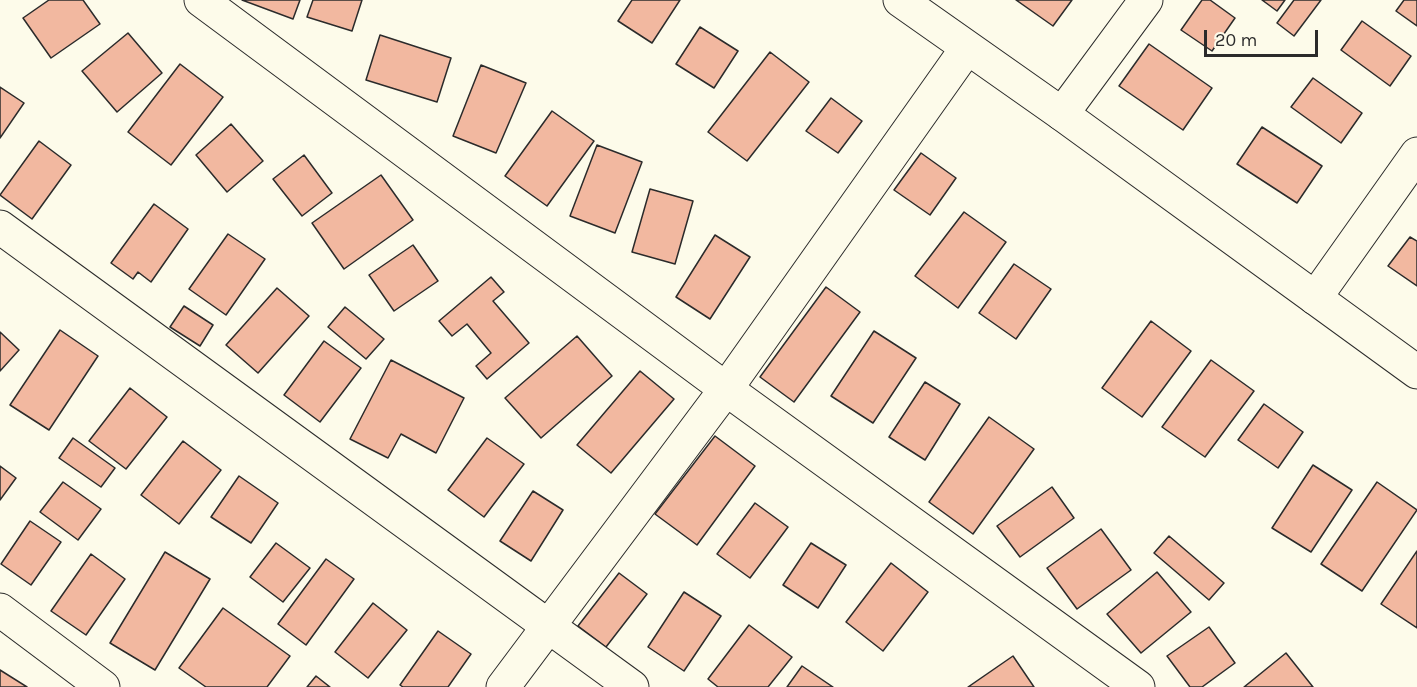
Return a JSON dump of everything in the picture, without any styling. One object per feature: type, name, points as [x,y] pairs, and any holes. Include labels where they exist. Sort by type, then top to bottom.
[{"type":"street","points":[[201,0],[726,389],[1138,687]]},
{"type":"street","points":[[900,0],[1062,114],[1417,372]]},
{"type":"street","points":[[1062,114],[1146,0]]},
{"type":"street","points":[[503,687],[726,389],[967,48]]},
{"type":"street","points":[[1315,298],[1417,154]]},
{"type":"street","points":[[0,227],[632,687]]},
{"type":"street","points":[[0,610],[103,687]]},
{"type":"building","points":[[49,0],[83,0],[100,24],[51,58],[23,18]]},
{"type":"building","points":[[242,0],[300,0],[293,19]]},
{"type":"building","points":[[313,0],[362,0],[352,31],[307,17]]},
{"type":"building","points":[[632,0],[680,0],[652,43],[618,21]]},
{"type":"building","points":[[1016,0],[1072,0],[1053,26]]},
{"type":"building","points":[[1202,0],[1210,0],[1235,18],[1212,51],[1181,30]]},
{"type":"building","points":[[1262,0],[1285,0],[1277,11]]},
{"type":"building","points":[[1294,0],[1321,0],[1294,36],[1277,23]]},
{"type":"building","points":[[1404,0],[1417,0],[1417,26],[1396,11]]},
{"type":"building","points":[[1362,21],[1411,56],[1390,86],[1341,50]]},
{"type":"building","points":[[700,27],[738,51],[714,88],[676,64]]},
{"type":"building","points":[[128,33],[162,73],[117,112],[82,71]]},
{"type":"building","points":[[380,35],[451,58],[437,102],[366,80]]},
{"type":"building","points":[[1149,44],[1212,88],[1183,130],[1119,86]]},
{"type":"building","points":[[770,52],[809,82],[747,161],[708,132]]},
{"type":"building","points":[[180,64],[223,97],[171,165],[128,132]]},
{"type":"building","points":[[481,65],[526,83],[496,153],[453,136]]},
{"type":"building","points":[[1313,78],[1362,113],[1341,143],[1291,107]]},
{"type":"building","points":[[0,87],[24,103],[0,138]]},
{"type":"building","points":[[831,98],[862,121],[838,153],[806,131]]},
{"type":"building","points":[[552,111],[594,141],[547,206],[505,176]]},
{"type":"building","points":[[231,124],[263,161],[227,192],[196,155]]},
{"type":"building","points":[[1262,127],[1322,166],[1297,203],[1237,164]]},
{"type":"building","points":[[39,141],[71,165],[32,219],[0,195]]},
{"type":"building","points":[[597,145],[642,162],[615,233],[570,216]]},
{"type":"building","points":[[921,153],[956,178],[930,215],[894,190]]},
{"type":"building","points":[[304,155],[332,193],[302,216],[273,179]]},
{"type":"building","points":[[381,175],[413,220],[344,269],[312,223]]},
{"type":"building","points":[[650,189],[693,201],[675,264],[632,252]]},
{"type":"building","points":[[154,204],[188,229],[151,282],[138,272],[133,279],[111,263]]},
{"type":"building","points":[[964,212],[1006,242],[958,308],[915,276]]},
{"type":"building","points":[[228,234],[265,259],[226,315],[189,289]]},
{"type":"building","points":[[715,235],[750,257],[710,319],[676,297]]},
{"type":"building","points":[[1410,237],[1417,241],[1417,286],[1388,266]]},
{"type":"building","points":[[413,245],[438,281],[394,311],[369,275]]},
{"type":"building","points":[[1014,264],[1051,289],[1016,339],[979,313]]},
{"type":"building","points":[[491,277],[504,292],[493,301],[529,343],[487,379],[476,366],[491,353],[467,324],[452,336],[439,321]]},
{"type":"building","points":[[826,287],[860,312],[794,402],[760,377]]},
{"type":"building","points":[[277,288],[309,316],[258,373],[226,345]]},
{"type":"building","points":[[184,306],[213,325],[200,346],[170,327]]},
{"type":"building","points":[[345,307],[384,339],[366,359],[328,327]]},
{"type":"building","points":[[1151,321],[1191,351],[1142,417],[1102,388]]},
{"type":"building","points":[[60,330],[98,356],[49,430],[10,405]]},
{"type":"building","points":[[874,331],[916,358],[873,423],[831,396]]},
{"type":"building","points":[[0,332],[19,350],[0,371]]},
{"type":"building","points":[[577,336],[612,376],[541,438],[505,398]]},
{"type":"building","points":[[324,341],[361,368],[320,422],[284,395]]},
{"type":"building","points":[[391,360],[464,398],[436,453],[401,434],[388,458],[350,439]]},
{"type":"building","points":[[1211,360],[1254,391],[1205,457],[1162,427]]},
{"type":"building","points":[[640,371],[674,399],[611,473],[577,445]]},
{"type":"building","points":[[925,382],[960,404],[925,460],[889,437]]},
{"type":"building","points":[[130,388],[167,417],[126,469],[89,441]]},
{"type":"building","points":[[1264,404],[1303,432],[1278,468],[1238,440]]},
{"type":"building","points":[[989,417],[1034,449],[973,534],[929,502]]},
{"type":"building","points":[[715,436],[755,466],[697,545],[655,514]]},
{"type":"building","points":[[73,438],[115,468],[101,487],[59,458]]},
{"type":"building","points":[[487,438],[524,464],[484,517],[448,490]]},
{"type":"building","points":[[183,441],[221,470],[179,524],[141,495]]},
{"type":"building","points":[[1313,465],[1352,490],[1311,552],[1272,528]]},
{"type":"building","points":[[0,466],[16,478],[0,500]]},
{"type":"building","points":[[239,476],[278,503],[251,543],[211,517]]},
{"type":"building","points":[[63,482],[101,509],[78,540],[40,512]]},
{"type":"building","points":[[1377,482],[1417,510],[1362,591],[1321,564]]},
{"type":"building","points":[[1052,487],[1074,518],[1020,557],[997,526]]},
{"type":"building","points":[[533,491],[563,510],[531,561],[500,541]]},
{"type":"building","points":[[755,503],[788,527],[750,578],[717,554]]},
{"type":"building","points":[[30,521],[61,542],[31,585],[1,564]]},
{"type":"building","points":[[1101,529],[1131,570],[1077,609],[1047,568]]},
{"type":"building","points":[[1169,536],[1224,583],[1209,600],[1154,553]]},
{"type":"building","points":[[276,543],[310,568],[283,602],[250,577]]},
{"type":"building","points":[[811,543],[846,565],[818,608],[783,585]]},
{"type":"building","points":[[1417,551],[1417,628],[1381,604]]},
{"type":"building","points":[[165,552],[210,579],[155,670],[110,643]]},
{"type":"building","points":[[91,554],[125,579],[86,635],[51,611]]},
{"type":"building","points":[[326,559],[354,579],[306,645],[278,624]]},
{"type":"building","points":[[891,563],[928,592],[883,651],[846,622]]},
{"type":"building","points":[[1157,572],[1191,612],[1141,653],[1107,614]]},
{"type":"building","points":[[619,573],[647,594],[606,647],[578,626]]},
{"type":"building","points":[[684,592],[721,616],[684,671],[648,647]]},
{"type":"building","points":[[373,603],[407,630],[368,678],[335,652]]},
{"type":"building","points":[[223,608],[290,656],[267,687],[206,687],[179,668]]},
{"type":"building","points":[[749,625],[792,657],[768,687],[718,687],[708,679]]},
{"type":"building","points":[[1209,627],[1235,663],[1202,687],[1190,687],[1167,656]]},
{"type":"building","points":[[438,631],[471,654],[448,687],[403,687],[400,685]]},
{"type":"building","points":[[1286,653],[1313,687],[1244,687]]},
{"type":"building","points":[[1013,656],[1034,687],[968,687]]},
{"type":"building","points":[[802,666],[833,687],[787,687]]},
{"type":"building","points":[[0,670],[27,687],[0,687]]},
{"type":"building","points":[[316,676],[330,687],[307,687]]}]
